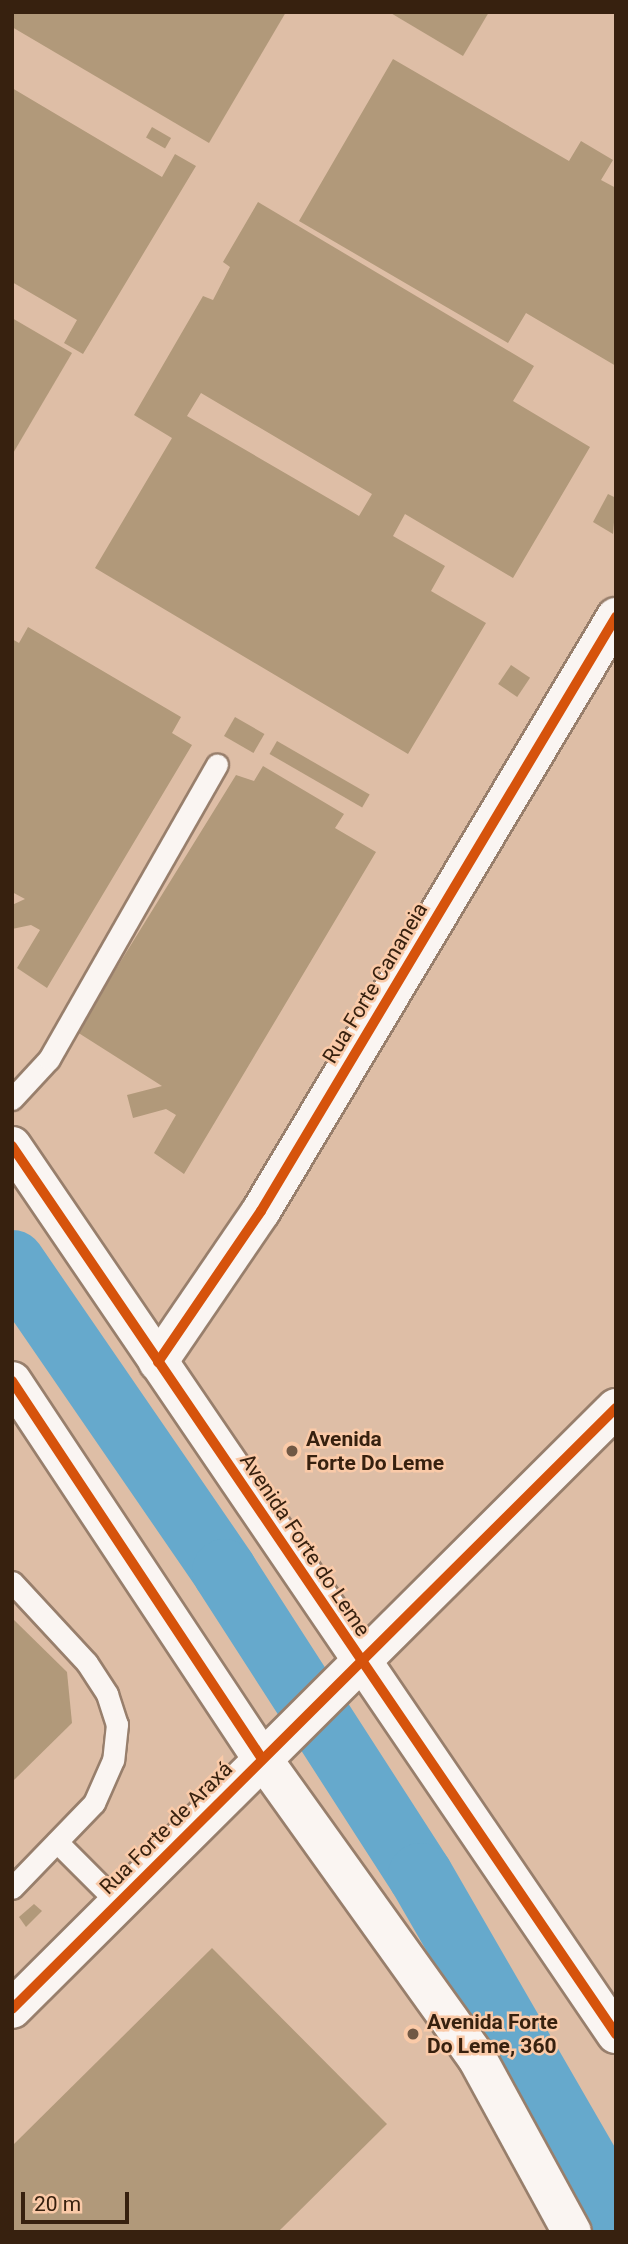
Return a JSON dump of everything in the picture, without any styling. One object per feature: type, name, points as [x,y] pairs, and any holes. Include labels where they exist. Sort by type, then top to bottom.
[{"type":"main road","name":"Rua Forte Cananeia","points":[[158,1362],[261,1211],[616,617]]},
{"type":"main road","name":"Avenida Forte do Leme","points":[[12,1146],[158,1362],[354,1666],[616,2035]]},
{"type":"main road","points":[[12,1381],[275,1746],[477,2058],[572,2232]]},
{"type":"main road","name":"Rua Forte de Araxá","points":[[12,2009],[616,1408]]},
{"type":"lane","points":[[12,1099],[49,1059],[217,765]]},
{"type":"lane","points":[[12,1582],[87,1663],[107,1693],[117,1724],[113,1760],[94,1803],[12,1888]]},
{"type":"lane","points":[[57,1842],[118,1903]]},
{"type":"building","points":[[12,12],[286,12],[209,143],[12,27]]},
{"type":"building","points":[[389,12],[489,12],[463,56]]},
{"type":"building","points":[[393,59],[569,161],[581,141],[613,160],[601,180],[616,188],[616,366],[526,313],[508,343],[299,221]]},
{"type":"building","points":[[12,88],[162,177],[175,154],[196,166],[83,354],[64,343],[77,320],[12,282]]},
{"type":"building","points":[[152,127],[171,138],[165,148],[146,137]]},
{"type":"building","points":[[258,202],[534,366],[513,401],[590,447],[513,578],[405,514],[393,536],[445,566],[431,591],[486,623],[408,754],[95,568],[172,438],[134,415],[203,296],[213,300],[230,267],[223,262]],"holes":[[[201,393],[372,494],[359,516],[187,416]]]},
{"type":"building","points":[[12,318],[72,353],[12,455]]},
{"type":"building","points":[[608,494],[616,498],[613,534],[593,522]]},
{"type":"building","points":[[28,627],[181,717],[172,733],[192,745],[47,988],[17,968],[40,930],[31,925],[12,929],[12,905],[25,899],[12,892],[12,639],[19,643]]},
{"type":"building","points":[[511,665],[530,678],[517,697],[498,684]]},
{"type":"building","points":[[235,717],[264,734],[253,753],[224,736]]},
{"type":"building","points":[[277,741],[370,794],[362,807],[270,754]]},
{"type":"building","points":[[263,766],[344,814],[335,828],[376,852],[184,1174],[154,1153],[176,1115],[166,1109],[133,1118],[127,1095],[162,1086],[77,1032],[236,775],[254,781]]},
{"type":"building","points":[[12,1618],[67,1672],[72,1723],[12,1782]]},
{"type":"building","points":[[34,1904],[42,1911],[26,1927],[19,1917]]},
{"type":"building","points":[[212,1948],[387,2124],[278,2232],[12,2232],[12,2146]]},
{"type":"waterway","points":[[12,1262],[224,1571],[420,1875],[616,2215]]},
{"type":"cycle path","points":[[158,1362],[261,1211],[616,617]]},
{"type":"cycle path","points":[[12,1146],[616,2034]]},
{"type":"cycle path","points":[[12,1381],[262,1758]]},
{"type":"cycle path","points":[[12,2009],[616,1408]]},
{"type":"place","name":"Avenida Forte Do Leme","points":[[292,1451]]},
{"type":"place","name":"Avenida Forte Do Leme, 360","points":[[413,2034]]}]
